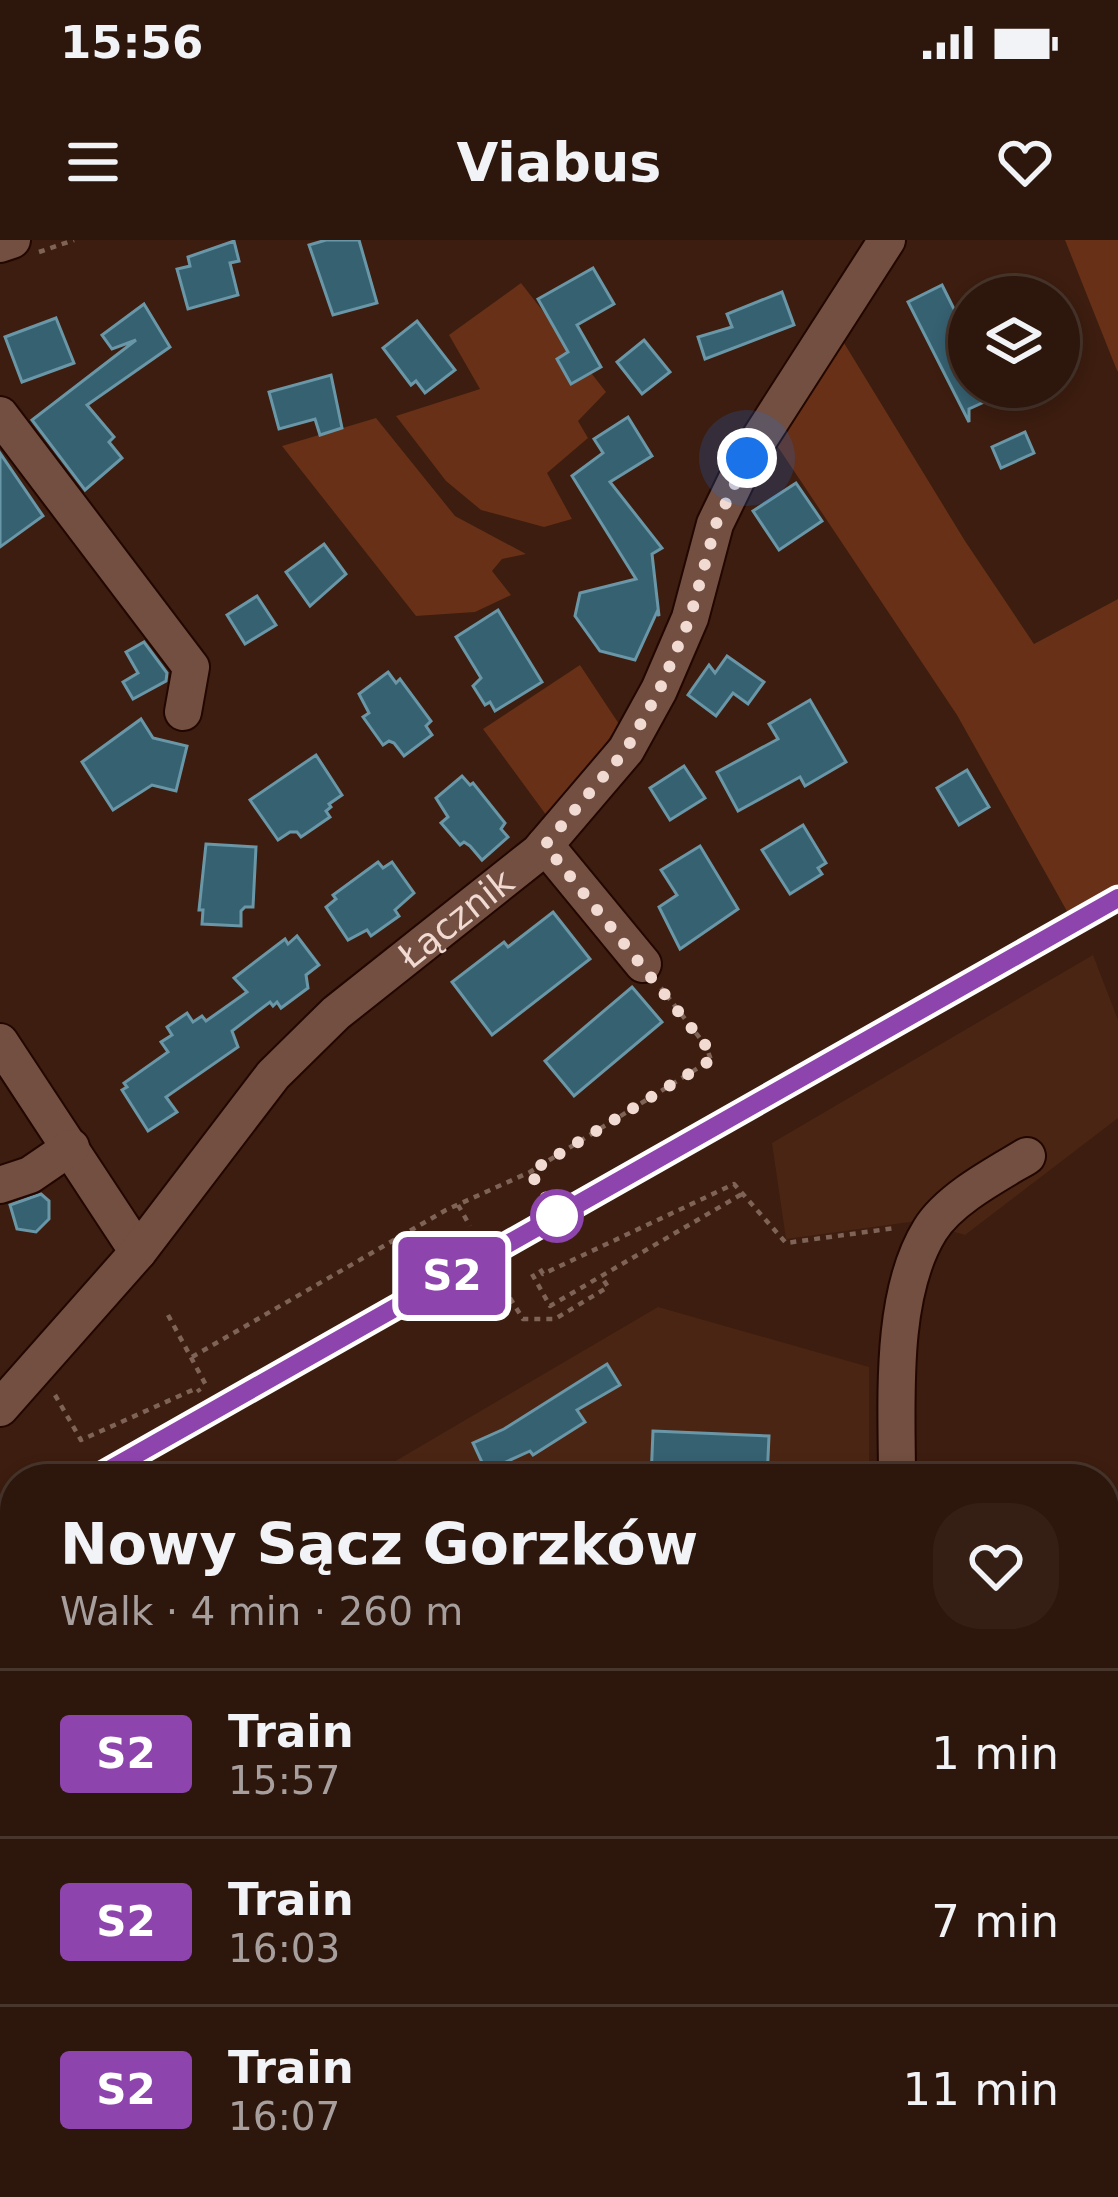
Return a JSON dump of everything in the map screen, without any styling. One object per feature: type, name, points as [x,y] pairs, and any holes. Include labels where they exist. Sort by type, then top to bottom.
[{"type":"street","points":[[0,244],[12,240]]},
{"type":"street","name":"Łącznik","points":[[0,1408],[138,1252],[273,1075],[336,1012],[545,845],[626,750],[659,691],[690,618],[716,524],[747,458],[886,240]]},
{"type":"street","points":[[0,415],[191,667],[183,712]]},
{"type":"street","points":[[545,845],[643,964]]},
{"type":"street","points":[[0,1042],[138,1252]]},
{"type":"street","points":[[0,1185],[30,1175],[71,1147]]},
{"type":"street","points":[[897,1464],[897,1335],[930,1228],[974,1188],[1027,1156]]},
{"type":"path","points":[[192,1357],[458,1205],[530,1172],[711,1060],[706,1046],[643,964]]},
{"type":"path","points":[[540,1269],[543,1274],[734,1184],[786,1243],[897,1227],[930,1228]]},
{"type":"path","points":[[532,1274],[550,1306],[742,1194]]},
{"type":"path","points":[[458,1205],[470,1226]]},
{"type":"path","points":[[510,1298],[523,1319],[555,1319],[608,1287],[601,1276]]},
{"type":"path","points":[[169,1316],[207,1388]]},
{"type":"path","points":[[52,1390],[81,1440],[197,1388],[200,1392]]},
{"type":"shaded area","points":[[1065,240],[1118,240],[1118,372],[1080,276]]},
{"type":"shaded area","points":[[521,283],[606,392],[578,421],[588,438],[547,473],[572,519],[544,527],[481,510],[446,481],[396,416],[480,389],[449,335]]},
{"type":"shaded area","points":[[841,338],[1034,644],[1118,599],[1118,884],[1068,913],[957,715],[776,444]]},
{"type":"shaded area","points":[[376,418],[455,516],[526,554],[502,559],[492,571],[511,595],[475,612],[416,616],[282,446]]},
{"type":"shaded area","points":[[580,665],[619,724],[552,823],[483,729]]},
{"type":"shaded area","points":[[1093,955],[1118,1020],[1118,1118],[965,1235],[917,1221],[786,1239],[772,1143]]},
{"type":"shaded area","points":[[658,1307],[869,1367],[869,1464],[390,1464]]},
{"type":"building","points":[[359,240],[377,303],[333,315],[309,245]]},
{"type":"building","points":[[234,241],[239,261],[230,263],[238,295],[188,309],[177,269],[190,266],[188,257]]},
{"type":"building","points":[[593,268],[614,304],[577,325],[601,367],[571,384],[557,359],[568,352],[538,299]]},
{"type":"building","points":[[942,285],[948,297],[948,381],[908,302]]},
{"type":"building","points":[[782,292],[794,325],[705,359],[698,337],[732,327],[727,314]]},
{"type":"building","points":[[144,304],[170,347],[87,405],[114,437],[109,442],[122,458],[85,490],[32,420],[136,340],[112,349],[102,335]]},
{"type":"building","points":[[56,318],[74,363],[22,382],[5,337]]},
{"type":"building","points":[[417,321],[455,370],[425,393],[416,381],[411,385],[383,348]]},
{"type":"building","points":[[644,340],[670,372],[642,394],[617,362]]},
{"type":"building","points":[[331,375],[342,428],[320,435],[315,419],[279,429],[269,392]]},
{"type":"building","points":[[628,417],[652,456],[610,482],[662,548],[652,554],[659,616],[657,612],[635,660],[600,651],[575,616],[580,593],[636,579],[572,476],[603,453],[594,439]]},
{"type":"building","points":[[1025,432],[1034,453],[1001,468],[992,447]]},
{"type":"building","points":[[0,453],[43,516],[0,547]]},
{"type":"building","points":[[796,483],[822,521],[779,550],[753,511]]},
{"type":"building","points":[[324,544],[346,574],[310,606],[286,572]]},
{"type":"building","points":[[257,596],[276,625],[245,644],[227,615]]},
{"type":"building","points":[[498,610],[542,682],[495,711],[473,686],[481,678],[456,637]]},
{"type":"building","points":[[144,642],[167,673],[166,681],[133,699],[123,682],[138,673],[126,652]]},
{"type":"building","points":[[727,656],[764,682],[748,704],[733,693],[716,716],[688,695],[709,665],[715,673]]},
{"type":"building","points":[[388,672],[396,683],[400,679],[431,721],[426,726],[432,735],[404,756],[394,743],[383,745],[363,717],[369,713],[359,694]]},
{"type":"building","points":[[810,700],[846,762],[805,786],[800,777],[738,811],[717,772],[778,739],[769,724]]},
{"type":"building","points":[[141,719],[153,738],[187,746],[176,791],[152,785],[113,810],[82,762]]},
{"type":"building","points":[[316,755],[342,795],[329,804],[330,817],[301,837],[290,832],[278,840],[250,800]]},
{"type":"building","points":[[684,766],[705,798],[670,820],[650,788]]},
{"type":"building","points":[[967,770],[989,807],[959,825],[937,788]]},
{"type":"building","points":[[462,776],[505,823],[501,829],[508,837],[482,860],[470,846],[460,845],[441,823],[448,817],[436,798]]},
{"type":"building","points":[[803,825],[826,863],[818,868],[822,874],[790,894],[762,850]]},
{"type":"building","points":[[206,844],[256,847],[253,907],[241,911],[241,926],[202,924],[203,910],[199,910]]},
{"type":"building","points":[[700,846],[738,909],[680,949],[659,907],[677,895],[661,870]]},
{"type":"building","points":[[378,862],[383,868],[392,862],[414,893],[395,910],[399,916],[371,936],[367,930],[348,940],[326,907],[336,899],[333,895]]},
{"type":"building","points":[[553,912],[590,959],[492,1035],[452,982]]},
{"type":"building","points":[[297,936],[319,965],[306,975],[308,988],[281,1008],[270,1002],[232,1031],[238,1047],[166,1097],[177,1112],[148,1131],[122,1090],[127,1087],[124,1083],[168,1052],[161,1042],[172,1035],[167,1027],[187,1013],[193,1022],[202,1016],[206,1021],[247,992],[234,978],[285,939],[288,944]]},
{"type":"building","points":[[632,987],[662,1022],[574,1096],[545,1061]]},
{"type":"building","points":[[41,1194],[49,1201],[49,1219],[36,1232],[17,1229],[10,1205]]},
{"type":"building","points":[[607,1364],[620,1385],[577,1410],[585,1422],[533,1455],[530,1451],[501,1464],[483,1464],[473,1443],[504,1429]]},
{"type":"building","points":[[653,1431],[769,1436],[768,1464],[652,1464]]},
{"type":"railway","points":[[119,1464],[1118,898]]},
{"type":"train","name":"S2","points":[[119,1464],[1118,898]]},
{"type":"route","points":[[557,1216],[530,1172],[711,1060],[706,1046],[643,964],[545,845],[626,750],[659,691],[690,618],[716,524],[747,458]]}]
